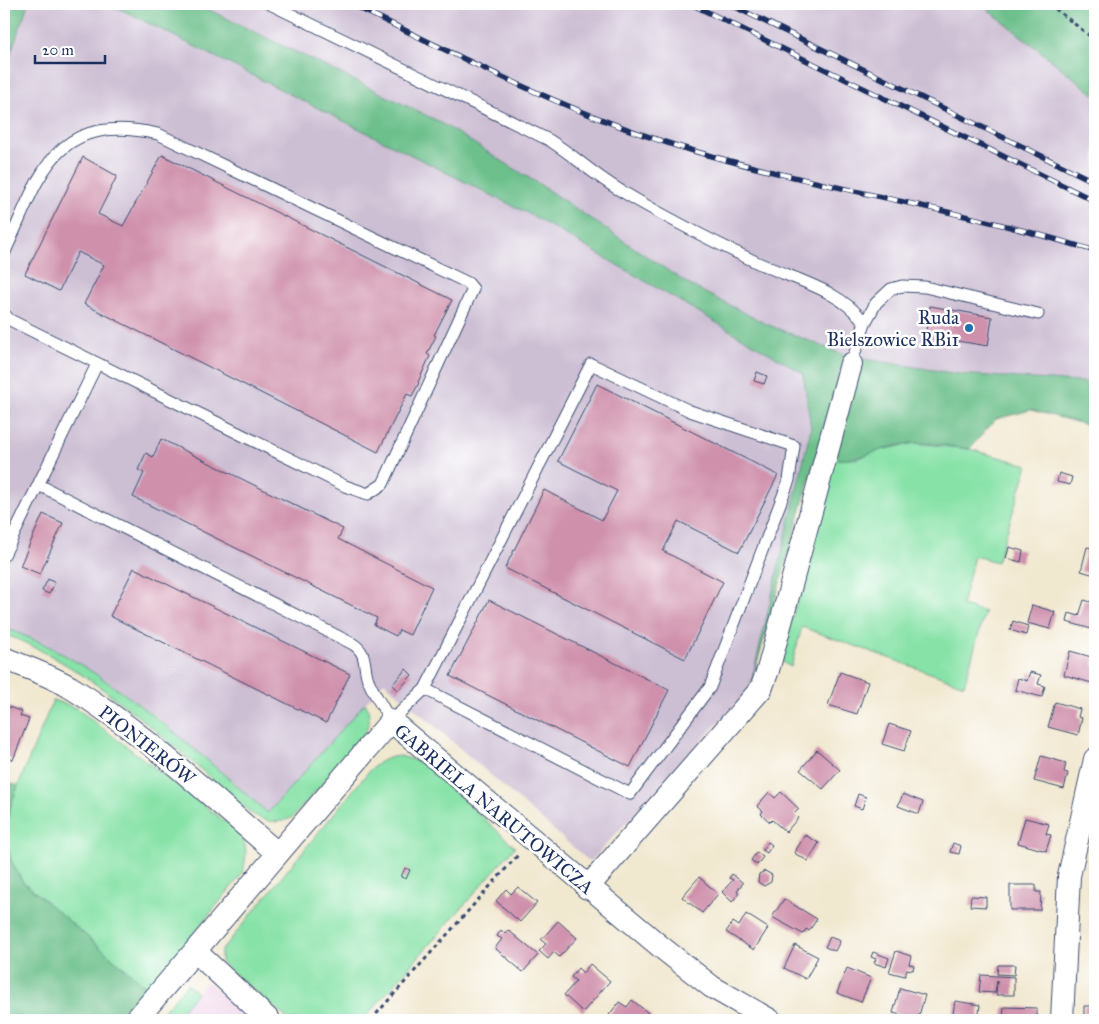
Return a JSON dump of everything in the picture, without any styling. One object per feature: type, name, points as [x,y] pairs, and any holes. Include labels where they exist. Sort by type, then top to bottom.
[{"type":"street","points":[[588,888],[761,689],[768,670],[851,364]]},
{"type":"street","name":"PIONIERÓW","points":[[4,658],[68,686],[109,714],[151,745],[277,853]]},
{"type":"street","name":"GABRIELA NARUTOWICZA","points":[[136,1020],[391,721],[588,888],[712,986],[770,1020]]},
{"type":"street","points":[[1062,1020],[1069,876],[1095,759]]},
{"type":"street","points":[[195,952],[270,1020]]},
{"type":"lane","points":[[270,4],[549,140],[568,152],[590,172],[622,192],[756,262],[811,284],[854,310],[865,323]]},
{"type":"lane","points":[[4,254],[43,170],[57,152],[66,144],[80,138],[124,128],[158,134],[468,283],[473,289],[471,297],[383,484],[368,494],[345,486],[97,364],[10,320],[4,314]]},
{"type":"lane","points":[[851,364],[865,323],[883,295],[891,289],[913,285],[1038,314]]},
{"type":"lane","points":[[4,555],[97,364]]},
{"type":"lane","points":[[39,485],[361,649],[365,658],[368,679],[391,721],[425,689],[591,364],[690,410],[794,446],[789,480],[710,687],[630,794],[425,689]]},
{"type":"path","points":[[1048,4],[1095,40]]},
{"type":"path","points":[[371,1020],[531,840]]},
{"type":"shaded area","points":[[28,4],[110,4],[533,216],[803,373],[811,428],[750,688],[590,862],[384,682],[268,813],[157,717],[106,680],[53,648],[5,628],[4,72]]},
{"type":"shaded area","points":[[197,4],[981,4],[1095,95],[1095,383],[958,374],[859,358],[845,355],[766,324],[688,284],[542,186],[438,121]]},
{"type":"shaded area","points":[[207,981],[250,1020],[173,1020]]},
{"type":"green space","points":[[4,4],[28,4],[9,58],[4,46]]},
{"type":"green space","points":[[110,4],[197,4],[438,121],[542,186],[688,284],[766,324],[845,355],[750,688],[811,428],[803,373],[533,216]]},
{"type":"green space","points":[[981,4],[1095,4],[1095,95]]},
{"type":"green space","points":[[859,358],[958,374],[1095,383],[1095,427],[1031,410],[996,419],[969,449],[914,443],[903,444],[853,458],[830,459]]},
{"type":"green space","points":[[915,443],[969,449],[1028,465],[997,562],[974,556],[962,606],[985,612],[964,685],[802,627],[791,667],[782,662],[830,459],[856,459],[876,451]]},
{"type":"green space","points":[[4,625],[5,628],[54,649],[112,685],[166,725],[268,813],[365,703],[369,712],[368,724],[363,737],[293,817],[277,822],[261,819],[251,813],[134,713],[70,667],[37,648],[4,634]]},
{"type":"green space","points":[[53,700],[76,708],[235,829],[245,844],[246,856],[242,874],[149,989],[23,882],[7,853],[5,832],[9,808]]},
{"type":"green space","points":[[401,756],[424,764],[515,847],[363,1020],[289,1020],[221,962],[221,951],[369,771],[384,760]]},
{"type":"green space","points":[[4,780],[18,786],[9,812],[6,835],[10,858],[23,882],[149,989],[122,1020],[4,1020]]},
{"type":"green space","points":[[187,984],[197,993],[173,1020],[156,1020]]},
{"type":"building","points":[[162,155],[452,300],[434,335],[436,336],[427,354],[430,356],[419,383],[412,396],[407,394],[378,452],[84,304],[104,265],[78,252],[59,291],[25,274],[83,157],[117,176],[98,214],[123,226]]},
{"type":"building","name":"Ruda Bielszowice RBi1","points":[[930,306],[992,317],[988,346],[945,339],[944,346],[924,343]]},
{"type":"building","points":[[757,372],[767,376],[764,384],[754,381]]},
{"type":"building","points":[[597,384],[778,475],[739,552],[678,521],[663,551],[723,582],[685,659],[505,568],[544,490],[602,520],[617,491],[558,461]]},
{"type":"building","points":[[161,439],[343,529],[338,539],[432,587],[410,635],[399,630],[396,636],[374,625],[377,618],[133,497],[144,473],[138,470],[146,453],[153,457]]},
{"type":"building","points":[[1059,473],[1072,477],[1070,485],[1057,482]]},
{"type":"building","points":[[43,514],[63,523],[40,574],[20,566]]},
{"type":"building","points":[[1009,547],[1023,551],[1021,562],[1006,558]]},
{"type":"building","points":[[1087,547],[1095,549],[1095,575],[1081,571]]},
{"type":"building","points":[[134,568],[350,674],[326,723],[110,616]]},
{"type":"building","points":[[48,579],[55,583],[49,594],[42,591]]},
{"type":"building","points":[[489,600],[669,690],[630,767],[450,676]]},
{"type":"building","points":[[1084,600],[1095,603],[1095,630],[1067,622],[1069,613],[1079,616]]},
{"type":"building","points":[[1032,605],[1055,612],[1050,629],[1027,623]]},
{"type":"building","points":[[1013,621],[1028,626],[1026,635],[1010,630]]},
{"type":"building","points":[[1070,651],[1095,658],[1093,665],[1095,666],[1095,672],[1092,683],[1064,675]]},
{"type":"building","points":[[406,669],[412,675],[398,691],[392,685]]},
{"type":"building","points":[[840,672],[868,682],[857,714],[828,705]]},
{"type":"building","points":[[1030,672],[1041,675],[1038,684],[1045,686],[1042,697],[1015,690],[1018,678],[1027,681]]},
{"type":"building","points":[[1055,702],[1080,709],[1078,717],[1082,718],[1078,735],[1048,727]]},
{"type":"building","points":[[4,705],[22,712],[20,716],[29,719],[13,760],[4,756]]},
{"type":"building","points":[[889,724],[911,731],[904,751],[882,744]]},
{"type":"building","points":[[817,750],[840,770],[823,789],[800,770]]},
{"type":"building","points":[[1041,756],[1066,763],[1064,772],[1068,773],[1064,789],[1034,781]]},
{"type":"building","points":[[769,792],[775,798],[781,792],[799,809],[794,814],[798,818],[786,832],[772,820],[770,822],[761,814],[763,811],[757,806]]},
{"type":"building","points":[[858,794],[866,797],[862,809],[854,806]]},
{"type":"building","points":[[903,794],[923,802],[919,814],[898,806]]},
{"type":"building","points":[[1025,818],[1049,824],[1046,834],[1051,835],[1046,851],[1018,843]]},
{"type":"building","points":[[805,835],[819,843],[808,861],[794,853]]},
{"type":"building","points":[[768,842],[772,845],[767,853],[762,850]]},
{"type":"building","points":[[953,843],[961,846],[959,854],[950,852]]},
{"type":"building","points":[[757,852],[763,857],[757,865],[751,860]]},
{"type":"building","points":[[405,868],[410,870],[406,879],[401,877]]},
{"type":"building","points":[[765,871],[772,875],[771,882],[764,886],[758,882],[759,874]]},
{"type":"building","points":[[732,874],[743,883],[737,891],[739,893],[732,902],[722,892],[733,880],[729,878]]},
{"type":"building","points":[[699,877],[718,894],[702,913],[682,897]]},
{"type":"building","points":[[1010,885],[1036,885],[1036,892],[1041,892],[1040,910],[1010,910]]},
{"type":"building","points":[[518,887],[537,903],[520,922],[496,901],[506,889],[511,894]]},
{"type":"building","points":[[971,896],[986,897],[986,907],[970,906]]},
{"type":"building","points":[[784,899],[817,919],[809,931],[806,929],[803,934],[772,917]]},
{"type":"building","points":[[746,914],[768,928],[754,950],[726,932],[733,922],[739,926]]},
{"type":"building","points":[[558,921],[577,938],[559,957],[554,952],[548,959],[539,951],[546,944],[541,940]]},
{"type":"building","points":[[501,930],[505,934],[508,930],[538,955],[523,972],[495,948],[502,939],[497,936]]},
{"type":"building","points":[[830,937],[840,941],[835,951],[825,947]]},
{"type":"building","points":[[795,945],[818,957],[806,979],[784,968]]},
{"type":"building","points":[[896,951],[911,956],[909,964],[914,965],[913,970],[907,969],[905,976],[889,972]]},
{"type":"building","points":[[873,952],[889,958],[886,967],[874,963],[876,959],[871,957]]},
{"type":"building","points":[[590,964],[610,981],[583,1012],[564,995],[576,981],[571,977],[578,968],[583,973]]},
{"type":"building","points":[[998,965],[1015,965],[1014,975],[997,974]]},
{"type":"building","points":[[847,968],[871,978],[861,1002],[837,993]]},
{"type":"building","points":[[981,975],[1014,977],[1014,995],[996,995],[997,981],[995,993],[979,992]]},
{"type":"building","points":[[900,988],[925,995],[918,1019],[893,1013]]},
{"type":"building","points":[[632,1000],[652,1016],[649,1020],[616,1020],[609,1015],[619,1002],[627,1007]]},
{"type":"building","points":[[955,1001],[980,1005],[978,1020],[952,1020]]},
{"type":"building","points":[[1084,1006],[1095,1006],[1095,1020],[1084,1020]]},
{"type":"building","points":[[1004,1007],[1037,1008],[1037,1020],[1003,1020]]},
{"type":"railway","points":[[351,4],[471,63],[552,99],[635,132],[677,146],[781,174],[991,222],[1095,251]]},
{"type":"railway","points":[[691,4],[1095,201]]},
{"type":"railway","points":[[729,4],[1095,182]]},
{"type":"place","name":"Ruda Bielszowice RBi1","points":[[969,328]]}]
